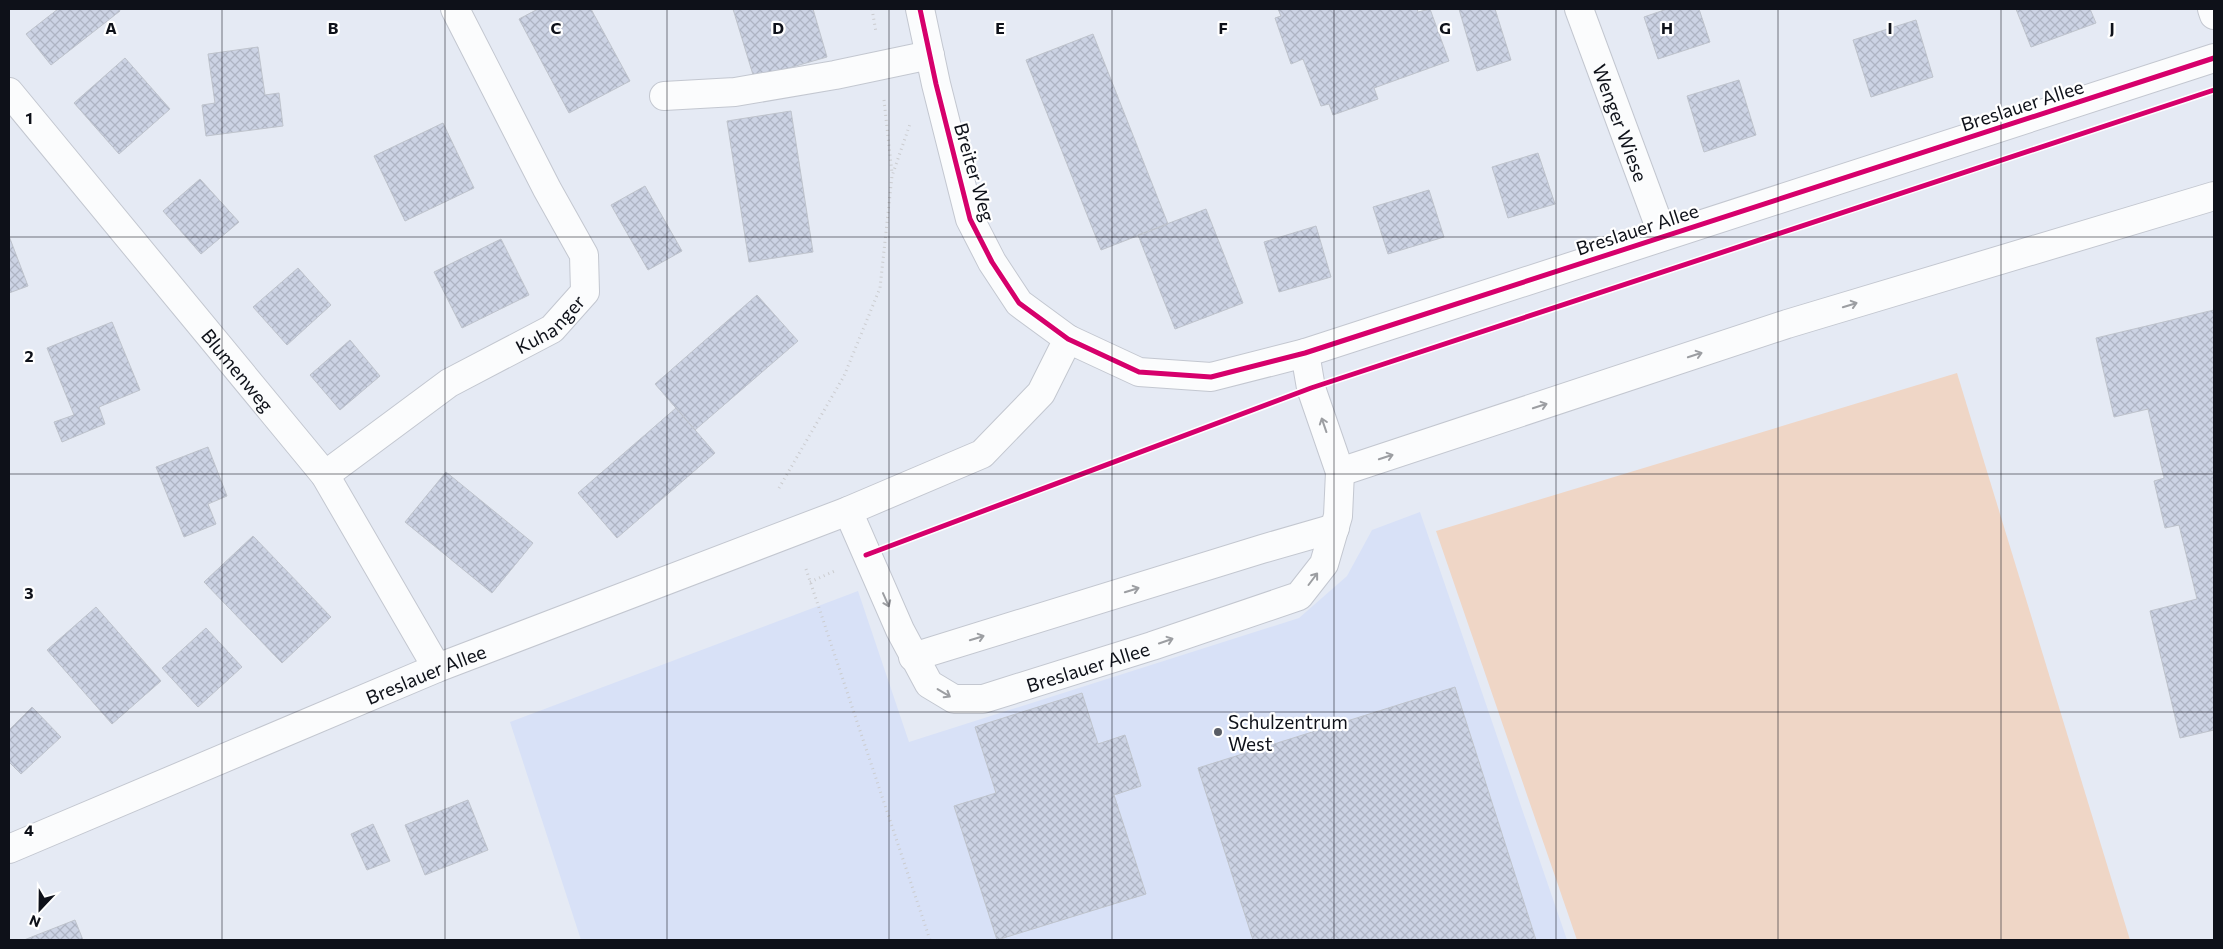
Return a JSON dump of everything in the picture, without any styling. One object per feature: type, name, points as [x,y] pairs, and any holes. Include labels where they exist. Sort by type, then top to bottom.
[{"type":"street","name":"Kuhanger","points":[[325,475],[449,383],[552,329],[585,292],[584,254],[547,189],[455,9]]},
{"type":"street","name":"Breiter Weg","points":[[920,9],[936,84],[970,219],[992,262],[1019,303],[1068,339]]},
{"type":"street","name":"Wenger Wiese","points":[[1579,9],[1663,236]]},
{"type":"street","points":[[2212,9],[2214,15]]},
{"type":"street","points":[[664,96],[735,92],[835,75],[930,55]]},
{"type":"street","name":"Breslauer Allee","points":[[9,849],[437,668],[848,511],[982,454],[1041,393],[1068,339],[1138,372],[1211,377],[1305,353],[2214,58]]},
{"type":"street","name":"Blumenweg","points":[[9,92],[325,475],[437,668]]},
{"type":"street","points":[[1340,472],[1787,324],[2214,196]]},
{"type":"street","name":"Breslauer Allee","points":[[848,511],[913,657],[929,684],[954,699],[983,698],[1152,646],[1299,596],[1324,564],[1338,516],[1340,472],[1311,388],[1305,353]]},
{"type":"street","points":[[913,657],[1335,528]]},
{"type":"path","points":[[779,488],[844,376],[880,288],[892,176],[909,125],[936,84]]},
{"type":"path","points":[[806,569],[930,940]]},
{"type":"shaded area","points":[[1957,373],[2130,940],[1577,940],[1436,531]]},
{"type":"shaded area","name":"Schulzentrum West","points":[[1420,512],[1567,940],[581,940],[510,722],[858,591],[909,742],[1299,618],[1347,576],[1372,530]]},
{"type":"building","points":[[58,9],[119,9],[120,11],[51,65],[26,34]]},
{"type":"building","points":[[538,9],[591,9],[630,81],[569,113],[519,19]]},
{"type":"building","points":[[733,9],[813,9],[827,57],[754,78]]},
{"type":"building","points":[[1278,9],[1417,9],[1418,12],[1430,9],[1449,61],[1374,88],[1378,99],[1333,115],[1329,104],[1321,106],[1303,59],[1291,64],[1275,18],[1281,16]]},
{"type":"building","points":[[1459,9],[1495,9],[1511,60],[1477,71]]},
{"type":"building","points":[[1667,9],[1699,9],[1710,42],[1658,59],[1644,17]]},
{"type":"building","points":[[2016,9],[2090,9],[2096,23],[2031,47]]},
{"type":"building","points":[[1916,20],[1933,77],[1871,97],[1853,40]]},
{"type":"building","points":[[1093,34],[1168,224],[1101,250],[1026,60]]},
{"type":"building","points":[[258,47],[265,95],[279,93],[283,126],[206,136],[202,105],[215,103],[208,54]]},
{"type":"building","points":[[125,58],[170,109],[119,154],[74,103]]},
{"type":"building","points":[[1739,80],[1756,135],[1704,152],[1687,96]]},
{"type":"building","points":[[791,111],[813,252],[749,262],[727,121]]},
{"type":"building","points":[[443,123],[474,188],[405,221],[374,156]]},
{"type":"building","points":[[1538,153],[1555,204],[1508,218],[1492,167]]},
{"type":"building","points":[[200,179],[239,222],[201,254],[163,211]]},
{"type":"building","points":[[645,186],[682,251],[648,270],[611,205]]},
{"type":"building","points":[[1429,190],[1444,237],[1388,254],[1373,207]]},
{"type":"building","points":[[1206,209],[1243,303],[1175,329],[1138,235]]},
{"type":"building","points":[[1316,226],[1331,277],[1279,292],[1264,242]]},
{"type":"building","points":[[9,236],[28,286],[9,293]]},
{"type":"building","points":[[501,239],[529,295],[462,328],[434,272]]},
{"type":"building","points":[[298,268],[331,305],[287,345],[253,307]]},
{"type":"building","points":[[757,295],[798,341],[695,430],[655,384]]},
{"type":"building","points":[[2214,310],[2214,730],[2180,738],[2150,611],[2197,599],[2179,525],[2165,528],[2154,481],[2164,478],[2148,409],[2114,417],[2096,338]]},
{"type":"building","points":[[112,322],[140,390],[99,407],[105,424],[62,442],[54,422],[74,415],[47,348]]},
{"type":"building","points":[[350,340],[380,376],[340,410],[310,375]]},
{"type":"building","points":[[676,408],[715,453],[617,538],[578,493]]},
{"type":"building","points":[[208,447],[227,496],[208,504],[216,524],[184,537],[156,467]]},
{"type":"building","points":[[446,472],[533,543],[492,593],[405,522]]},
{"type":"building","points":[[253,536],[331,617],[282,663],[204,582]]},
{"type":"building","points":[[96,607],[161,681],[112,724],[47,650]]},
{"type":"building","points":[[206,628],[242,667],[198,707],[162,668]]},
{"type":"building","points":[[1455,687],[1536,940],[1253,940],[1198,768]]},
{"type":"building","points":[[1082,693],[1098,744],[1125,735],[1141,786],[1114,795],[1146,894],[997,940],[954,806],[996,793],[975,727]]},
{"type":"building","points":[[32,707],[61,737],[21,774],[9,762],[9,730]]},
{"type":"building","points":[[468,800],[488,850],[425,875],[405,825]]},
{"type":"building","points":[[373,824],[390,861],[367,870],[351,834]]},
{"type":"building","points":[[75,920],[83,940],[24,940]]},
{"type":"cycle path","points":[[920,9],[936,84],[970,219],[992,262],[1019,303],[1068,339],[1139,372],[1211,377],[1305,353],[2214,58]]},
{"type":"cycle path","points":[[866,555],[1311,388],[2214,90]]},
{"type":"place","name":"Schulzentrum West","points":[[1218,732]]}]
